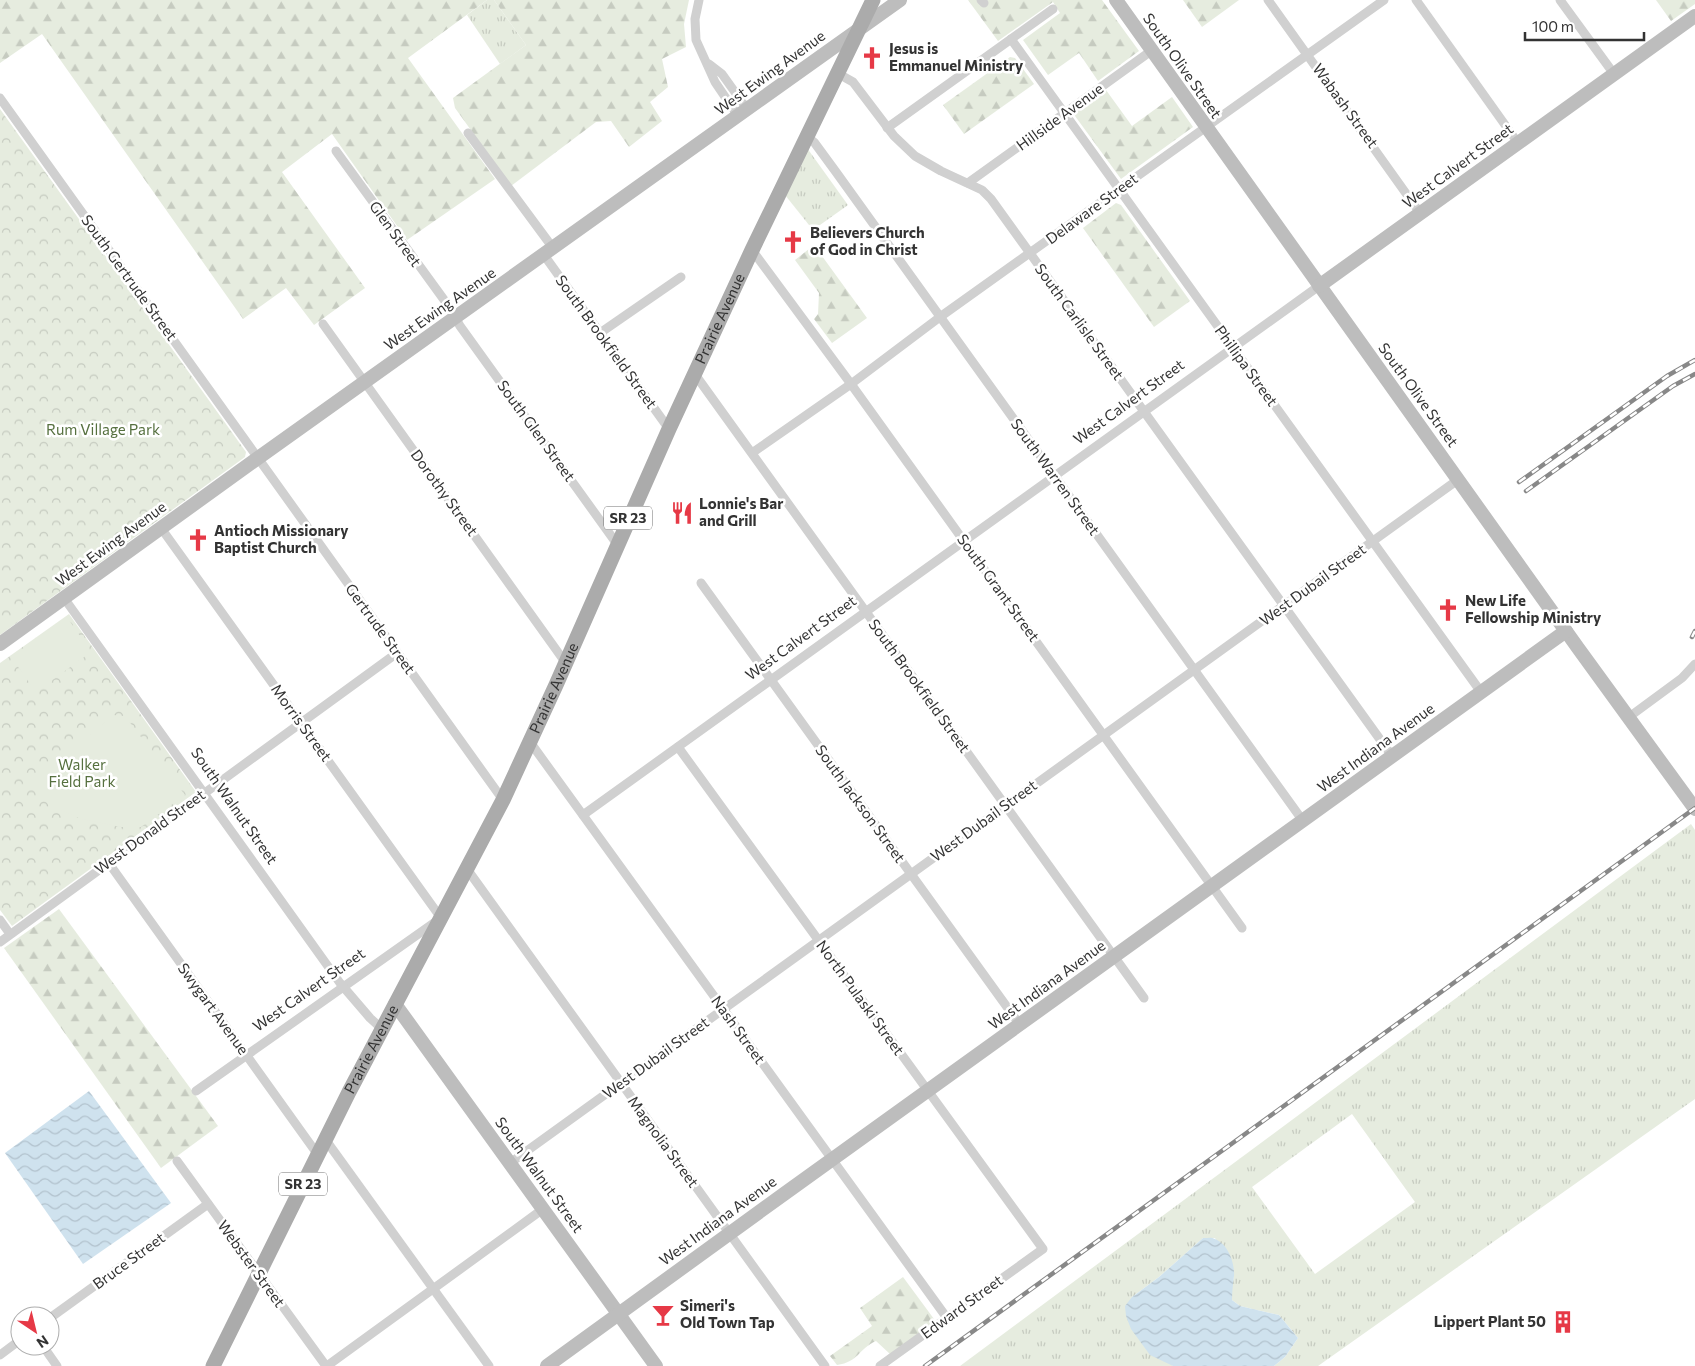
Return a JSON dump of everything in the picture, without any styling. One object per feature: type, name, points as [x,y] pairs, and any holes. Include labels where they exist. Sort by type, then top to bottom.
[{"type":"main road","name":"Prairie Avenue","points":[[213,1366],[325,1139],[503,800],[669,428],[806,136],[873,0]]},
{"type":"street","points":[[699,0],[695,19],[695,34],[700,51],[715,82],[742,112]]},
{"type":"street","name":"West Ewing Avenue","points":[[0,644],[900,0]]},
{"type":"street","name":"South Olive Street","points":[[1116,0],[1695,809]]},
{"type":"street","name":"Wabash Street","points":[[1268,0],[1420,213]]},
{"type":"street","name":"Delaware Street","points":[[752,453],[851,384],[940,317],[1384,0]]},
{"type":"street","points":[[1416,0],[1518,143]]},
{"type":"street","points":[[1560,0],[1614,74]]},
{"type":"street","points":[[887,128],[1053,9]]},
{"type":"street","name":"West Calvert Street","points":[[583,815],[1695,16]]},
{"type":"street","name":"Phillipa Street","points":[[1011,39],[1481,692]]},
{"type":"street","name":"Hillside Avenue","points":[[968,183],[1151,51]]},
{"type":"street","name":"South Carlisle Street","points":[[837,73],[852,82],[887,128],[904,146],[924,162],[982,190],[991,199],[1392,756]]},
{"type":"street","name":"South Gertrude Street","points":[[0,98],[258,458]]},
{"type":"street","name":"South Brookfield Street","points":[[468,133],[548,251],[600,333],[669,428]]},
{"type":"street","name":"South Warren Street","points":[[806,136],[814,142],[1303,820]]},
{"type":"street","name":"Glen Street","points":[[336,151],[455,318]]},
{"type":"street","name":"South Grant Street","points":[[752,250],[851,384],[1242,928]]},
{"type":"street","points":[[600,333],[681,277]]},
{"type":"street","name":"South Glen Street","points":[[455,318],[617,544]]},
{"type":"street","name":"Dorothy Street","points":[[323,324],[565,662]]},
{"type":"street","name":"South Brookfield Street","points":[[694,374],[1144,998]]},
{"type":"street","name":"Gertrude Street","points":[[258,458],[503,800]]},
{"type":"street","name":"West Dubail Street","points":[[510,1163],[1458,479]]},
{"type":"street","name":"Morris Street","points":[[161,528],[440,918]]},
{"type":"street","name":"South Jackson Street","points":[[700,584],[1020,1025]]},
{"type":"street","name":"South Walnut Street","points":[[64,598],[343,986],[382,1029]]},
{"type":"street","name":"West Indiana Avenue","points":[[547,1366],[1566,631]]},
{"type":"street","name":"West Donald Street","points":[[0,942],[398,654]]},
{"type":"street","points":[[1629,717],[1682,678],[1695,664]]},
{"type":"street","name":"Nash Street","points":[[530,742],[947,1318]]},
{"type":"street","name":"North Pulaski Street","points":[[678,747],[1043,1249]]},
{"type":"street","name":"Swygart Avenue","points":[[108,862],[318,1155]]},
{"type":"street","name":"Magnolia Street","points":[[466,869],[825,1366]]},
{"type":"street","name":"West Calvert Street","points":[[196,1090],[440,918]]},
{"type":"street","points":[[0,920],[10,934]]},
{"type":"street","name":"South Walnut Street","points":[[395,1004],[656,1366]]},
{"type":"street","points":[[325,1139],[489,1366]]},
{"type":"street","name":"Webster Street","points":[[177,1162],[326,1366]]},
{"type":"street","name":"Bruce Street","points":[[60,1311],[208,1204]]},
{"type":"street","points":[[326,1366],[543,1209]]},
{"type":"street","name":"Edward Street","points":[[880,1366],[1043,1249]]},
{"type":"green space","points":[[0,0],[487,0],[408,58],[495,179],[407,240],[332,134],[282,172],[365,288],[314,325],[286,288],[243,319],[42,34],[0,63]]},
{"type":"green space","points":[[487,0],[494,0],[526,45],[500,64],[467,15]]},
{"type":"green space","points":[[494,0],[689,0],[684,24],[686,47],[662,59],[668,87],[650,102],[662,121],[629,147],[611,121],[596,122],[511,186],[455,108],[453,98],[526,45]]},
{"type":"green space","points":[[968,0],[1102,0],[1139,51],[1098,81],[1079,53],[1048,75],[1023,40],[1060,13],[1053,2],[998,41]]},
{"type":"green space","points":[[1183,0],[1239,0],[1202,27]]},
{"type":"green space","points":[[1656,0],[1695,0],[1695,4],[1671,21]]},
{"type":"green space","points":[[1010,57],[1015,58],[1034,84],[964,134],[943,105]]},
{"type":"green space","points":[[1106,90],[1132,126],[1172,97],[1193,127],[1121,179],[1075,116],[1075,112]]},
{"type":"green space","name":"Rum Village Park","points":[[0,109],[246,452],[245,457],[0,635]]},
{"type":"green space","points":[[807,148],[848,205],[813,230],[785,195]]},
{"type":"green space","points":[[1116,203],[1121,205],[1190,301],[1154,327],[1083,228]]},
{"type":"green space","points":[[814,245],[867,318],[832,343],[814,319],[818,314],[819,293],[795,260]]},
{"type":"green space","name":"Walker Field Park","points":[[69,614],[196,792],[12,926],[0,910],[0,663]]},
{"type":"green space","points":[[67,617],[91,652],[36,692],[11,657]]},
{"type":"green space","points":[[113,715],[125,716],[185,795],[141,827],[121,827],[81,819],[60,810],[50,802],[34,781]]},
{"type":"green space","points":[[1691,824],[1695,830],[1695,1099],[1318,1366],[1274,1366],[1285,1357],[1298,1338],[1279,1315],[1240,1306],[1232,1300],[1234,1275],[1215,1238],[1203,1238],[1159,1277],[1132,1297],[1173,1366],[960,1366]],"holes":[[[1352,1114],[1415,1202],[1315,1274],[1252,1187]]]},
{"type":"green space","points":[[59,909],[218,1126],[161,1168],[4,948]]},
{"type":"green space","points":[[903,1277],[934,1319],[933,1323],[890,1354],[876,1341],[850,1361],[837,1365],[830,1356],[872,1326],[860,1308]]},
{"type":"water","points":[[89,1091],[171,1203],[83,1264],[5,1153]]},
{"type":"water","points":[[1203,1238],[1212,1238],[1220,1241],[1230,1254],[1234,1271],[1232,1300],[1240,1306],[1279,1315],[1298,1338],[1285,1357],[1274,1366],[1173,1366],[1150,1355],[1131,1329],[1126,1316],[1125,1306],[1132,1297],[1159,1277]]},
{"type":"railway","points":[[1519,482],[1667,376],[1695,360]]},
{"type":"railway","points":[[1526,491],[1673,386],[1695,374]]},
{"type":"railway","points":[[1692,637],[1695,631]]},
{"type":"railway","points":[[925,1366],[1695,808]]},
{"type":"place","name":"Jesus is Emmanuel Ministry","points":[[872,58]]},
{"type":"place","name":"Believers Church of God in Christ","points":[[793,242]]},
{"type":"place","name":"Lonnie's Bar and Grill","points":[[682,513]]},
{"type":"place","name":"Antioch Missionary Baptist Church","points":[[198,540]]},
{"type":"place","name":"New Life Fellowship Ministry","points":[[1448,610]]},
{"type":"place","name":"Simeri's Old Town Tap","points":[[663,1315]]},
{"type":"place","name":"Lippert Plant 50","points":[[1563,1322]]}]
